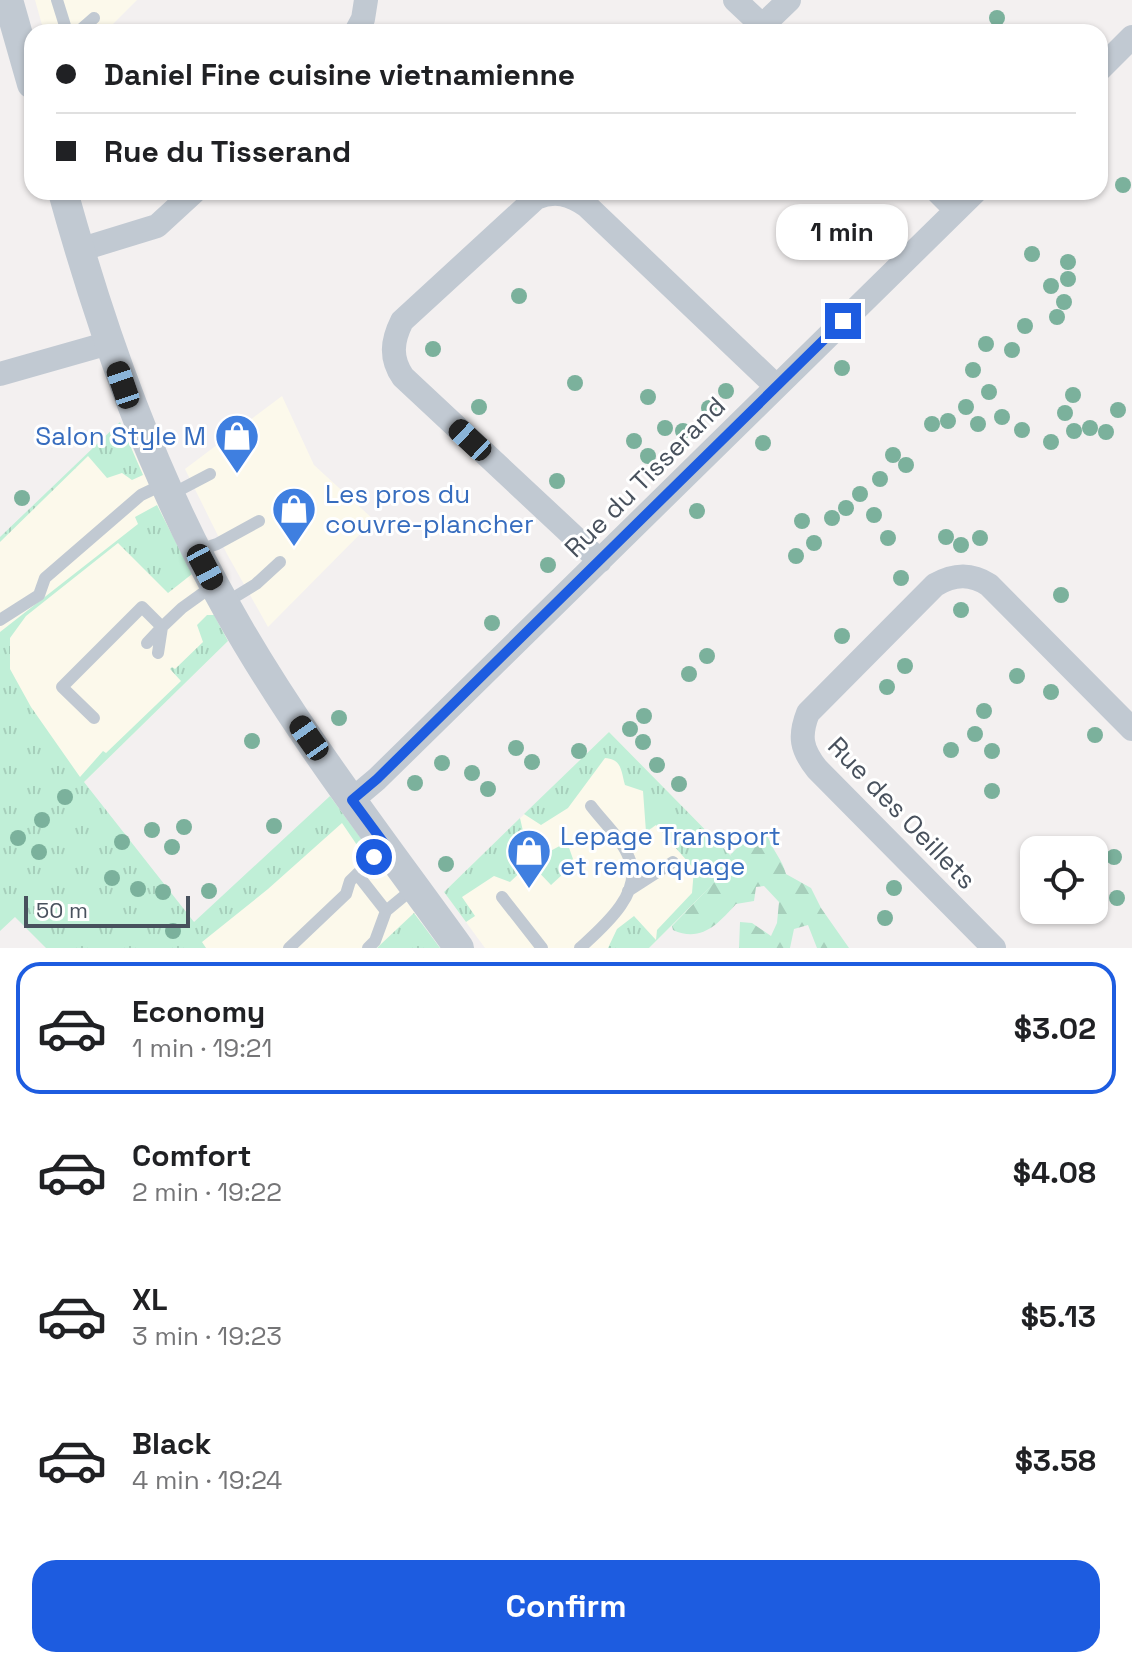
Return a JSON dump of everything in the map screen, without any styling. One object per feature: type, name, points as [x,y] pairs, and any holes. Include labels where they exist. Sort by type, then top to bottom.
[{"type":"street","points":[[360,24],[366,0]]},
{"type":"street","points":[[735,0],[761,24]]},
{"type":"street","points":[[770,24],[789,0]]},
{"type":"street","points":[[6,4],[24,43]]},
{"type":"street","points":[[1108,61],[1132,37]]},
{"type":"street","points":[[65,200],[109,343],[135,415],[196,551],[274,687],[459,948]]},
{"type":"street","points":[[79,250],[157,226],[185,200]]},
{"type":"street","points":[[534,200],[402,321],[397,331],[393,357],[403,377],[600,561]]},
{"type":"street","points":[[576,200],[587,206],[776,386]]},
{"type":"street","points":[[946,200],[956,210]]},
{"type":"street","name":"Rue du Tisserand","points":[[352,800],[377,779],[967,200]]},
{"type":"street","points":[[0,374],[109,343]]},
{"type":"street","name":"Rue des Oeillets","points":[[994,948],[807,757],[801,737],[808,713],[935,585],[962,575],[989,585],[1132,729]]},
{"type":"lane","points":[[57,0],[64,24]]},
{"type":"lane","points":[[87,24],[94,18]]},
{"type":"lane","points":[[0,620],[39,595],[45,578],[141,495],[210,474]]},
{"type":"lane","points":[[196,551],[217,544],[259,521]]},
{"type":"lane","points":[[147,643],[182,608],[256,584],[280,562]]},
{"type":"lane","points":[[94,718],[62,687],[142,607],[162,627]]},
{"type":"lane","points":[[158,653],[162,627]]},
{"type":"lane","points":[[580,948],[609,922],[621,906],[631,875],[629,856],[591,806]]},
{"type":"lane","points":[[289,948],[346,894],[350,881],[386,846]]},
{"type":"lane","points":[[628,891],[673,862]]},
{"type":"lane","points":[[357,874],[386,911]]},
{"type":"lane","points":[[368,948],[375,941],[386,911],[415,887]]},
{"type":"lane","points":[[502,897],[542,948]]},
{"type":"shaded area","points":[[35,0],[137,0],[113,24],[42,24]]},
{"type":"shaded area","points":[[282,396],[314,465],[374,520],[268,627],[185,469]]},
{"type":"shaded area","points":[[120,422],[183,557],[228,641],[84,782],[0,682],[0,538]]},
{"type":"shaded area","points":[[609,732],[736,861],[649,948],[485,948],[444,892]]},
{"type":"shaded area","points":[[330,796],[422,923],[395,948],[206,948],[201,942]]},
{"type":"green space","points":[[120,422],[143,475],[132,480],[122,473],[107,478],[88,456],[0,542],[0,537]]},
{"type":"green space","points":[[157,505],[192,574],[168,593],[118,543],[26,616],[10,638],[10,669],[31,707],[80,777],[103,751],[106,753],[181,681],[170,669],[175,669],[203,642],[197,625],[207,615],[214,615],[228,641],[84,782],[194,922],[330,796],[368,848],[361,851],[342,823],[202,942],[206,948],[46,948],[15,917],[0,931],[0,632],[138,524],[135,517]]},
{"type":"green space","points":[[609,732],[736,861],[649,948],[608,948],[617,929],[634,916],[656,940],[657,930],[692,893],[694,869],[656,825],[646,832],[643,791],[625,785],[618,763],[605,758],[568,808],[541,825],[524,814]]},
{"type":"green space","points":[[520,818],[530,862],[567,842],[573,859],[560,870],[563,874],[551,885],[530,863],[510,882],[494,876],[462,897],[475,916],[466,922],[444,892]]},
{"type":"green space","points":[[763,835],[768,837],[786,874],[811,888],[849,948],[817,948],[808,925],[794,929],[790,948],[739,948],[740,922],[752,923],[771,936],[777,923],[779,902],[764,886],[756,887],[754,901],[736,904],[700,933],[673,930],[672,926],[735,861],[730,855],[740,845]]},
{"type":"green space","points":[[414,913],[440,948],[377,948],[380,945]]},
{"type":"place","name":"Salon Style M","points":[[237,475]]},
{"type":"place","name":"Les pros du couvre-plancher","points":[[294,548]]},
{"type":"place","name":"Lepage Transport et remorquage","points":[[529,890]]},
{"type":"route","points":[[374,857],[386,846],[352,800],[665,499],[843,321]]}]
